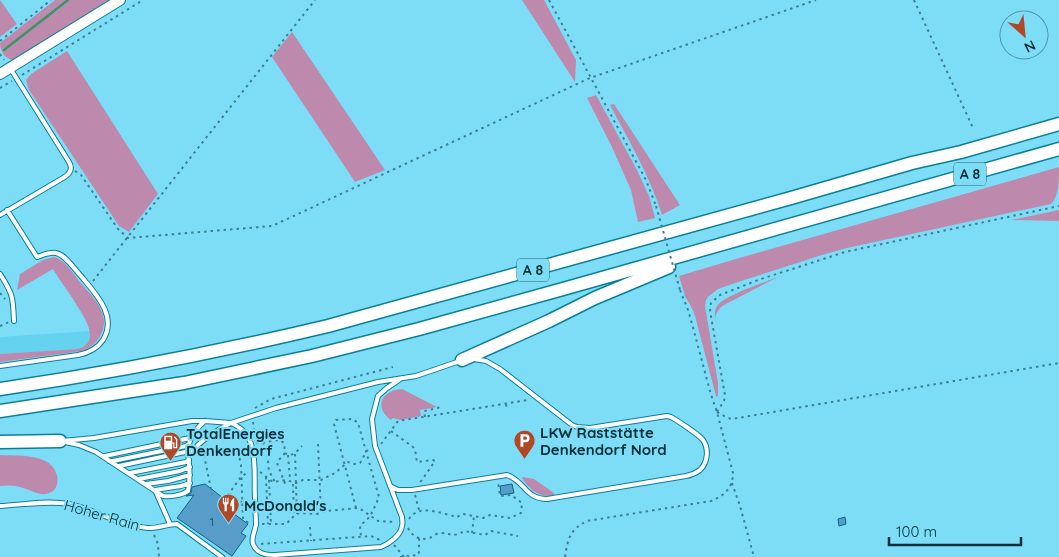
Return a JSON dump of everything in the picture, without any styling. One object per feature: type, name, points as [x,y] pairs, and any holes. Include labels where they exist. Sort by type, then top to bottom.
[{"type":"highway","name":"A 8","points":[[0,389],[66,380],[138,367],[257,343],[328,326],[782,201],[912,163],[961,152],[1059,124]]},
{"type":"highway","name":"A 8","points":[[0,411],[184,383],[312,356],[419,329],[1059,149]]},
{"type":"highway","points":[[462,360],[596,298],[727,243]]},
{"type":"highway","points":[[0,442],[60,441]]},
{"type":"main road","points":[[0,74],[120,0]]},
{"type":"lane","points":[[0,214],[63,178],[71,169],[70,162],[10,68]]},
{"type":"lane","points":[[0,366],[89,352],[98,346],[105,336],[108,327],[105,310],[89,286],[68,261],[60,255],[51,253],[37,257],[7,210]]},
{"type":"lane","points":[[0,274],[13,298],[14,320]]},
{"type":"lane","points":[[128,472],[164,466],[189,459],[192,451],[197,446],[221,428],[251,416],[378,382],[401,379],[436,370],[462,360],[474,359],[486,361],[500,369],[572,425],[590,428],[667,416],[701,439],[707,451],[706,460],[701,469],[693,474],[547,500],[529,494],[518,481],[507,475],[414,490],[398,490],[390,486]]},
{"type":"lane","points":[[60,441],[94,438],[183,422],[231,423],[243,430],[251,443],[254,461],[256,524],[252,540],[258,550],[264,554],[275,555],[381,547],[391,541],[402,528],[402,517],[375,446],[372,419],[378,396],[401,379]]},
{"type":"lane","points":[[60,441],[79,445],[102,456],[164,496],[171,496],[188,491],[190,468],[188,444],[196,430],[205,421]]},
{"type":"lane","points":[[102,456],[191,438]]},
{"type":"lane","points":[[109,460],[162,451],[188,444]]},
{"type":"lane","points":[[117,465],[120,466],[188,451]]},
{"type":"lane","points":[[137,478],[140,479],[190,468]]},
{"type":"lane","points":[[146,484],[190,475]]},
{"type":"lane","points":[[155,490],[190,483]]},
{"type":"lane","points":[[155,490],[170,524],[177,524],[222,557]]},
{"type":"lane","name":"Hoher Rain","points":[[0,506],[60,503],[78,506],[142,527],[156,528],[170,524]]},
{"type":"lane","points":[[259,557],[264,554]]},
{"type":"path","points":[[0,41],[51,0]]},
{"type":"path","points":[[0,88],[143,0]]},
{"type":"path","points":[[89,286],[315,0]]},
{"type":"path","points":[[549,0],[646,180],[656,206],[717,412],[732,473],[732,483],[754,557]]},
{"type":"path","points":[[71,169],[81,176],[118,229],[128,238],[272,226],[590,78],[816,0]]},
{"type":"path","points":[[914,0],[973,128]]},
{"type":"path","points":[[717,412],[724,401],[725,395],[710,306],[714,299],[720,295],[766,277],[845,252],[1059,206]]},
{"type":"path","points":[[0,326],[14,320]]},
{"type":"path","points":[[717,412],[732,418],[1059,364]]},
{"type":"path","points":[[257,443],[249,411],[271,399],[393,368]]},
{"type":"path","points":[[220,506],[246,473],[260,472],[272,482],[320,480],[334,474],[348,462],[360,463],[368,449],[381,444],[398,421],[538,398]]},
{"type":"path","points":[[506,404],[507,409]]},
{"type":"path","points":[[425,417],[424,411],[440,406]]},
{"type":"path","points":[[356,508],[334,424],[336,420],[354,420],[358,423],[379,497],[371,516],[360,525],[361,537]]},
{"type":"path","points":[[390,431],[413,447],[417,462],[435,461],[422,480],[412,485],[419,510]]},
{"type":"path","points":[[286,486],[279,470],[278,462],[285,453],[284,443],[280,440],[247,445],[240,456],[244,520],[249,524],[286,524],[297,514],[316,514],[356,508],[378,521],[397,522],[396,526]]},
{"type":"path","points":[[263,442],[267,452],[270,471],[275,482]]},
{"type":"path","points":[[318,444],[321,512]]},
{"type":"path","points":[[294,516],[293,482],[295,454],[302,446]]},
{"type":"path","points":[[643,452],[654,450]]},
{"type":"path","points":[[285,453],[288,455],[295,454]]},
{"type":"path","points":[[204,455],[212,494]]},
{"type":"path","points":[[288,455],[297,514]]},
{"type":"path","points":[[498,476],[500,496],[511,495],[522,503],[521,513],[510,518],[490,515],[484,518],[463,514],[457,517],[419,510],[412,514],[408,522],[408,528],[410,533],[419,538],[428,538],[438,533],[458,535],[464,531],[485,535],[491,531],[518,536]]},
{"type":"path","points":[[266,477],[269,524],[269,480]]},
{"type":"path","points":[[565,557],[572,532],[578,525],[587,521],[711,501],[725,494],[732,483]]},
{"type":"path","points":[[230,493],[242,502]]},
{"type":"path","points":[[472,533],[474,516]]},
{"type":"path","points":[[402,522],[408,522]]},
{"type":"path","points":[[310,527],[311,540]]},
{"type":"path","points":[[254,545],[371,536],[382,541],[389,538],[404,557]]},
{"type":"path","points":[[400,557],[416,556],[419,554],[419,538]]},
{"type":"path","points":[[157,540],[159,557]]},
{"type":"shaded area","points":[[0,0],[17,24],[0,37]]},
{"type":"shaded area","points":[[55,0],[112,0],[14,60],[6,57],[0,43]]},
{"type":"shaded area","points":[[522,0],[544,0],[576,60],[575,82]]},
{"type":"shaded area","points":[[292,32],[385,170],[355,182],[272,57]]},
{"type":"shaded area","points":[[67,51],[158,194],[129,232],[119,226],[29,90],[26,80],[31,74]]},
{"type":"shaded area","points":[[596,95],[637,170],[649,196],[655,218],[638,222],[631,190],[587,98]]},
{"type":"shaded area","points":[[614,104],[680,205],[662,215],[632,145],[610,105]]},
{"type":"shaded area","points":[[1059,167],[1057,192],[1051,204],[847,248],[718,289],[708,297],[705,306],[718,383],[718,395],[716,396],[695,316],[685,296],[679,276]]},
{"type":"shaded area","points":[[1059,210],[1059,221],[1011,220]]},
{"type":"shaded area","points":[[54,257],[68,267],[95,299],[104,321],[100,336],[97,341],[82,351],[0,362],[0,354],[78,349],[86,345],[89,340],[90,333],[85,319],[53,269],[17,290],[20,274],[43,260]]},
{"type":"shaded area","points":[[780,276],[724,305],[717,312],[715,321],[715,310],[721,302],[736,293]]},
{"type":"shaded area","points":[[90,331],[88,344],[81,349],[0,354],[0,337]]},
{"type":"shaded area","points":[[402,389],[437,407],[420,410],[421,416],[401,420],[393,418],[391,420],[382,410],[382,400],[389,392]]},
{"type":"shaded area","points":[[0,455],[32,457],[47,462],[53,467],[57,476],[56,488],[50,493],[43,494],[18,486],[0,486]]},
{"type":"shaded area","points":[[523,477],[534,479],[554,493],[554,495],[549,496],[535,492],[525,482]]},
{"type":"building","points":[[205,484],[227,501],[223,506],[248,524],[241,533],[246,536],[232,556],[177,518],[194,495],[186,496],[191,493],[192,487]]},
{"type":"building","points":[[512,484],[514,493],[501,495],[500,486]]},
{"type":"building","points":[[845,517],[846,524],[839,526],[838,519]]},
{"type":"waterway","points":[[4,50],[68,0]]},
{"type":"place","name":"LKW Raststätte Denkendorf Nord","points":[[524,460]]},
{"type":"place","name":"TotalEnergies Denkendorf","points":[[170,461]]},
{"type":"place","name":"McDonald's","points":[[228,524]]}]
